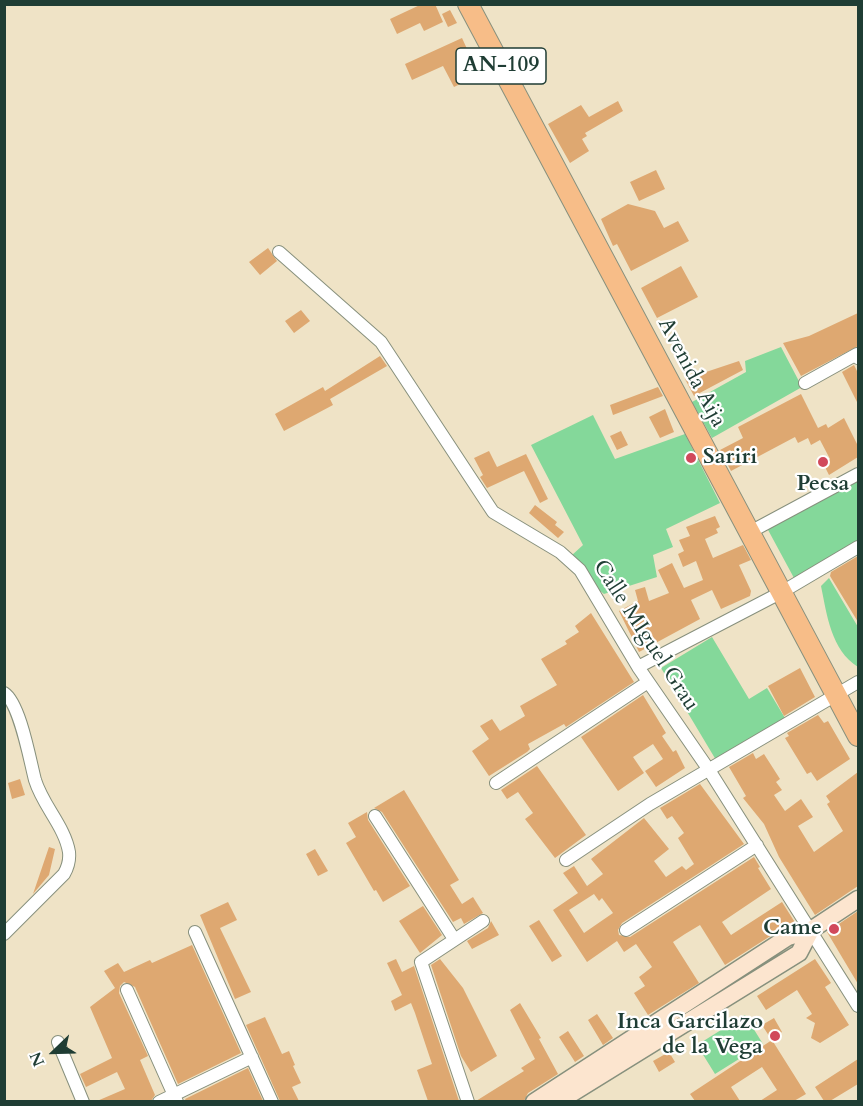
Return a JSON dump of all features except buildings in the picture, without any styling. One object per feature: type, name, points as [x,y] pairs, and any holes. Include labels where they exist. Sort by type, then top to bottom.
[{"type":"main road","name":"Avenida Aija","points":[[468,4],[858,736]]},
{"type":"main road","points":[[534,1101],[788,938],[811,930],[858,899]]},
{"type":"main road","points":[[558,1101],[800,953],[811,930]]},
{"type":"street","name":"Calle MIguel Grau","points":[[279,252],[381,342],[493,512],[560,552],[580,570],[638,667],[709,770],[858,1006]]},
{"type":"street","points":[[806,383],[856,354],[858,358]]},
{"type":"street","points":[[750,532],[858,474]]},
{"type":"street","points":[[638,667],[782,592],[858,547]]},
{"type":"street","points":[[496,783],[648,682]]},
{"type":"street","points":[[566,860],[650,804],[858,682]]},
{"type":"street","points":[[4,693],[14,705],[38,789],[66,842],[69,866],[64,874],[4,934]]},
{"type":"street","points":[[375,816],[454,939]]},
{"type":"street","points":[[626,930],[757,846]]},
{"type":"street","points":[[468,1101],[422,962],[483,921]]},
{"type":"street","points":[[195,932],[272,1101]]},
{"type":"street","points":[[127,990],[176,1098]]},
{"type":"street","points":[[58,1042],[83,1101]]},
{"type":"street","points":[[159,1101],[176,1098],[252,1056]]},
{"type":"green space","points":[[781,347],[802,387],[712,438],[692,402],[746,372],[745,361]]},
{"type":"green space","points":[[593,415],[615,459],[685,434],[720,503],[666,529],[673,547],[653,555],[657,577],[604,594],[592,584],[571,556],[583,545],[531,445]]},
{"type":"green space","points":[[858,480],[858,541],[794,578],[767,528]]},
{"type":"green space","points":[[829,578],[858,627],[858,667],[842,651],[832,631],[821,586]]},
{"type":"green space","points":[[712,637],[749,699],[767,688],[785,718],[716,760],[661,668]]},
{"type":"green space","points":[[745,1015],[763,1044],[715,1074],[697,1045]]},
{"type":"place","name":"Sariri","points":[[691,458]]},
{"type":"place","name":"Pecsa","points":[[823,462]]},
{"type":"place","name":"Came","points":[[834,929]]},
{"type":"place","name":"Inca Garcilazo de la Vega","points":[[775,1036]]}]
